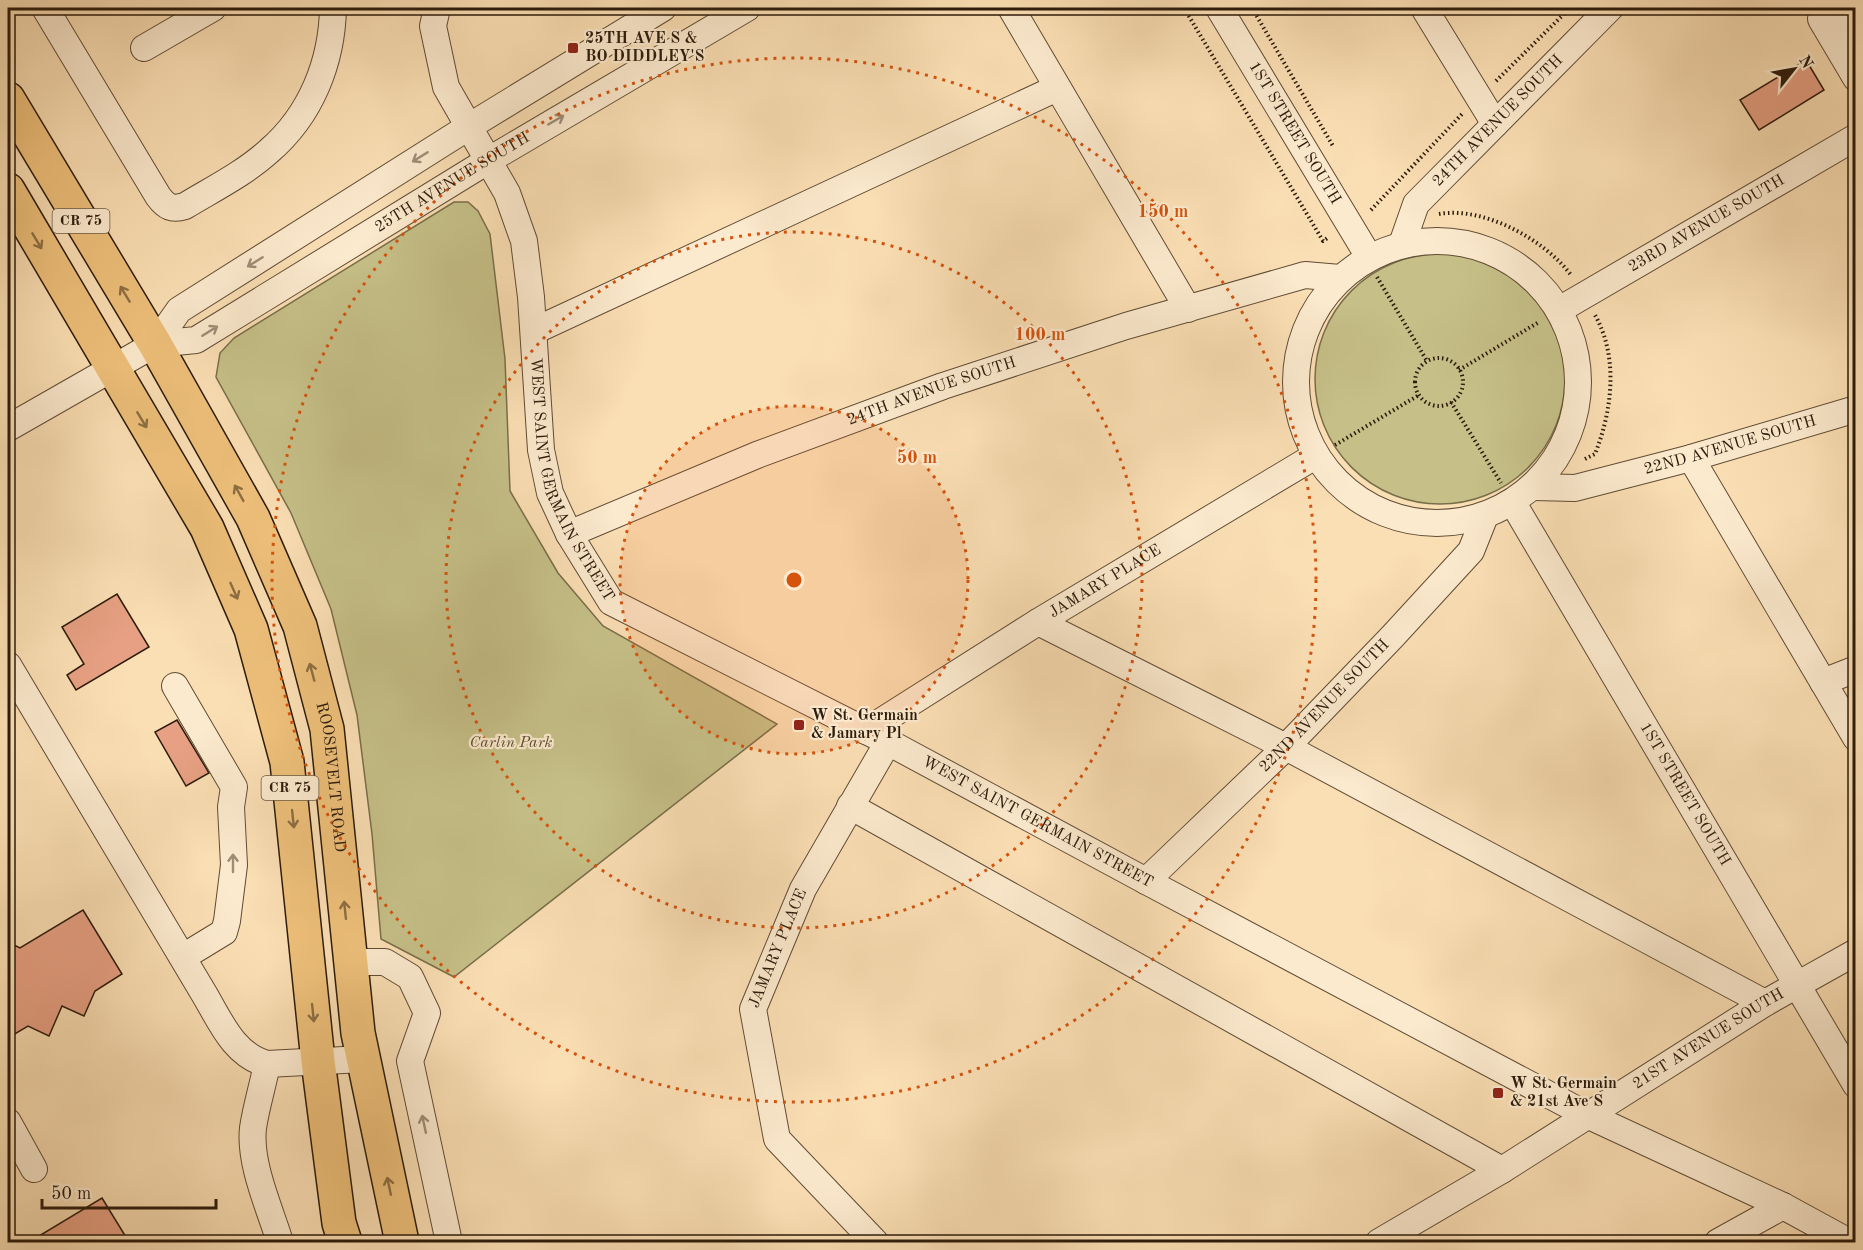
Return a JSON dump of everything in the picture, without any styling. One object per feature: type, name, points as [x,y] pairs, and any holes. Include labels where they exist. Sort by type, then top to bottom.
[{"type":"main road","name":"CR 75","points":[[8,99],[155,344]]},
{"type":"main road","name":"CR 75","points":[[8,190],[207,528],[251,629],[287,762],[318,1061],[339,1223],[345,1242]]},
{"type":"main road","name":"ROOSEVELT ROAD","points":[[155,344],[253,518],[300,626],[327,729],[358,1033],[402,1242]]},
{"type":"street","points":[[45,8],[158,196],[165,205],[175,209],[185,206],[255,162],[283,138],[296,122],[307,105],[321,73],[330,42],[333,8]]},
{"type":"street","points":[[144,48],[213,8]]},
{"type":"street","points":[[437,8],[433,26],[446,87],[470,126]]},
{"type":"street","name":"25TH AVENUE SOUTH","points":[[155,344],[179,310],[470,126],[663,8]]},
{"type":"street","name":"25TH AVENUE SOUTH","points":[[8,428],[155,344],[196,340],[489,160],[747,8]]},
{"type":"street","points":[[1011,8],[1188,309]]},
{"type":"street","name":"1ST STREET SOUTH","points":[[1219,8],[1369,257]]},
{"type":"street","points":[[1424,8],[1495,124]]},
{"type":"street","name":"24TH AVENUE SOUTH","points":[[1402,244],[1416,204],[1610,8]]},
{"type":"street","points":[[1823,8],[1821,20],[1856,78]]},
{"type":"street","points":[[1833,8],[1856,42]]},
{"type":"street","points":[[534,331],[1057,88]]},
{"type":"street","name":"WEST SAINT GERMAIN STREET","points":[[470,126],[507,194],[524,241],[534,331],[542,450],[550,493],[569,534],[611,602],[877,736],[1587,1115],[1782,1206],[1849,1242]]},
{"type":"street","name":"23RD AVENUE SOUTH","points":[[1559,310],[1856,137]]},
{"type":"street","points":[[1447,240],[1491,251],[1530,275],[1559,310],[1576,355],[1578,403],[1563,448],[1534,486],[1513,503],[1485,516],[1438,525],[1389,516],[1347,493],[1315,456],[1298,411],[1296,362],[1311,316],[1340,278],[1369,257],[1402,244],[1447,240]]},
{"type":"street","name":"24TH AVENUE SOUTH","points":[[569,534],[757,455],[943,386],[1126,326],[1305,275],[1340,278]]},
{"type":"street","name":"22ND AVENUE SOUTH","points":[[1534,486],[1575,488],[1691,458],[1856,409]]},
{"type":"street","name":"JAMARY PLACE","points":[[875,1242],[777,1139],[753,1009],[802,890],[850,806],[877,736],[1038,622],[1315,456]]},
{"type":"street","points":[[1691,458],[1856,738]]},
{"type":"street","name":"1ST STREET SOUTH","points":[[1513,503],[1856,1085]]},
{"type":"street","name":"22ND AVENUE SOUTH","points":[[1146,881],[1286,747],[1392,637],[1471,551],[1485,516]]},
{"type":"street","points":[[1038,622],[1286,747],[1765,1003]]},
{"type":"street","points":[[8,664],[237,1047],[254,1060],[267,1064],[363,1059]]},
{"type":"street","points":[[1822,682],[1856,669]]},
{"type":"street","points":[[175,686],[234,787],[231,807],[234,865],[224,932],[183,957]]},
{"type":"street","points":[[850,806],[1502,1170]]},
{"type":"street","name":"21ST AVENUE SOUTH","points":[[1379,1242],[1502,1170],[1765,1003],[1856,952]]},
{"type":"street","points":[[350,962],[385,962],[410,977],[427,1013],[410,1061],[449,1242]]},
{"type":"street","points":[[267,1064],[253,1128],[253,1148],[255,1163],[280,1242]]},
{"type":"street","points":[[8,1122],[34,1169]]},
{"type":"street","points":[[1718,1242],[1782,1206]]},
{"type":"path","points":[[1184,8],[1323,241]]},
{"type":"path","points":[[1369,257],[1377,276],[1427,361]]},
{"type":"path","points":[[1460,370],[1559,310]]},
{"type":"path","points":[[1442,358],[1449,360],[1460,370],[1463,384],[1457,398],[1437,405],[1424,400],[1419,394],[1416,388],[1417,373],[1427,361],[1442,358]]},
{"type":"path","points":[[1315,456],[1419,394]]},
{"type":"path","points":[[1451,402],[1513,503]]},
{"type":"green space","name":"Carlin Park","points":[[454,202],[468,202],[478,211],[490,234],[505,359],[510,491],[558,573],[603,626],[777,724],[454,977],[381,939],[372,834],[357,715],[331,609],[291,513],[216,377],[220,353],[234,338]]},
{"type":"green space","points":[[1440,254],[1476,259],[1499,269],[1519,282],[1537,300],[1550,320],[1560,343],[1565,379],[1560,415],[1550,438],[1537,458],[1519,476],[1499,489],[1476,499],[1440,504],[1404,499],[1381,489],[1361,476],[1343,458],[1330,438],[1320,415],[1315,379],[1320,343],[1330,320],[1343,300],[1361,282],[1381,269],[1404,259]]},
{"type":"building","points":[[1806,60],[1824,90],[1759,130],[1740,100]]},
{"type":"building","points":[[117,594],[149,647],[76,690],[67,675],[84,664],[62,627]]},
{"type":"building","points":[[177,720],[209,773],[186,786],[155,732]]},
{"type":"building","points":[[83,910],[122,974],[95,991],[84,1016],[62,1006],[49,1036],[28,1026],[8,1038],[8,942],[20,948]]},
{"type":"building","points":[[102,1198],[129,1242],[29,1242]]},
{"type":"place","name":"25TH AVE S & BO DIDDLEY'S","points":[[573,48]]},
{"type":"place","name":"W St. Germain & Jamary Pl","points":[[799,725]]},
{"type":"place","name":"W St. Germain & 21st Ave S","points":[[1498,1093]]}]
